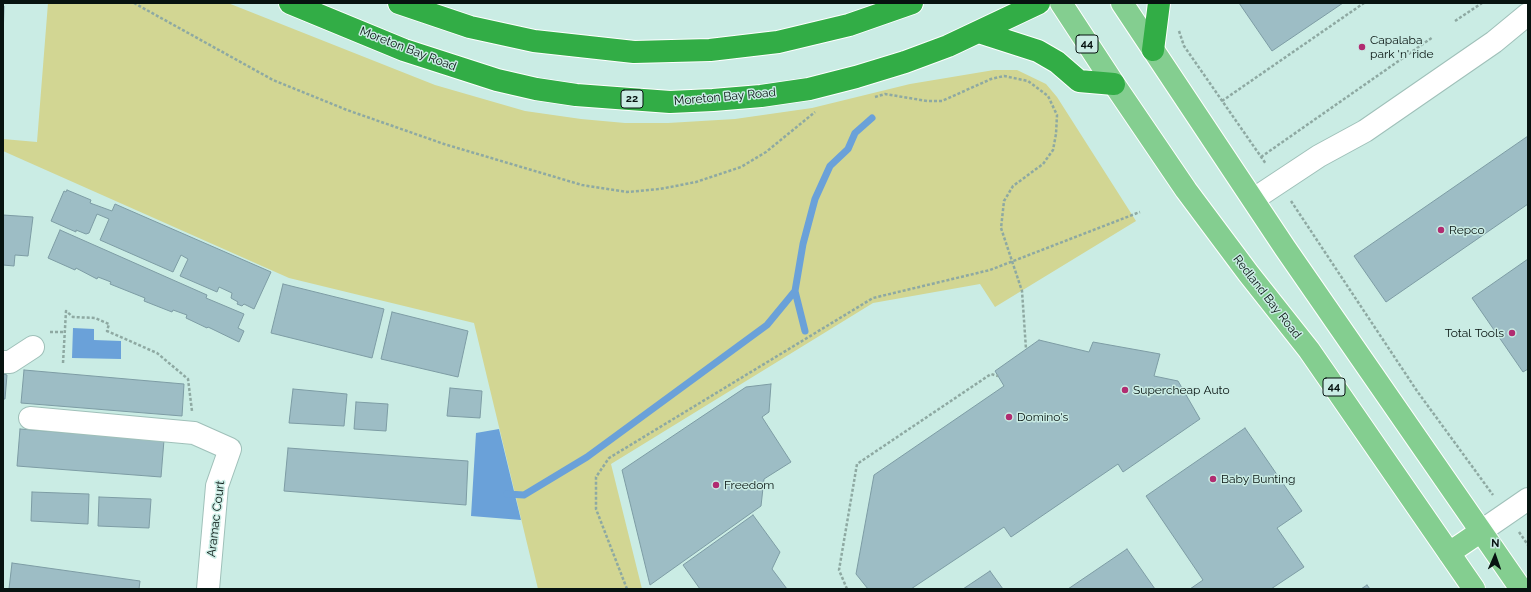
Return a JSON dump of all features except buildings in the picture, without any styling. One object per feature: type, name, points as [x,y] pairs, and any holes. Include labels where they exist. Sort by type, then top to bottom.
[{"type":"highway","name":"Moreton Bay Road","points":[[290,3],[404,50],[497,80],[536,89],[576,95],[670,102],[713,100],[809,89],[905,62],[979,32],[1039,3]]},
{"type":"highway","points":[[400,3],[470,27],[534,41],[634,52],[710,50],[778,42],[849,25],[912,3]]},
{"type":"highway","points":[[1153,50],[1159,3]]},
{"type":"highway","points":[[979,32],[1038,51],[1066,68],[1079,81],[1114,84]]},
{"type":"main road","name":"Redland Bay Road","points":[[1061,3],[1186,190],[1308,350],[1474,589]]},
{"type":"main road","points":[[1122,3],[1254,199],[1285,248],[1480,532],[1521,589]]},
{"type":"main road","points":[[1450,553],[1480,532]]},
{"type":"street","points":[[1254,199],[1319,156],[1365,131],[1494,42],[1528,14]]},
{"type":"street","points":[[3,362],[10,362],[33,347]]},
{"type":"street","points":[[30,418],[194,433]]},
{"type":"street","name":"Aramac Court","points":[[194,433],[230,449],[217,486],[208,589]]},
{"type":"street","points":[[1480,532],[1528,499]]},
{"type":"path","points":[[134,3],[273,80],[347,110],[429,138],[582,185],[627,192],[660,189],[696,182],[741,167],[766,152],[816,112],[822,110]]},
{"type":"path","points":[[1222,101],[1364,3]]},
{"type":"path","points":[[1455,21],[1482,3]]},
{"type":"path","points":[[1178,24],[1184,46],[1279,182],[1417,391],[1528,545]]},
{"type":"path","points":[[1261,157],[1433,37]]},
{"type":"path","points":[[871,98],[885,94],[926,101],[942,101],[1004,76],[1028,81],[1048,96],[1057,115],[1053,150],[1042,164],[1013,186],[1004,201],[1000,228],[1022,291],[1026,349]]},
{"type":"path","points":[[627,589],[596,509],[596,477],[609,458],[873,298],[990,270],[1012,263],[1140,212]]},
{"type":"path","points":[[63,363],[66,311],[73,317],[95,318],[109,324],[106,331],[157,353],[188,379],[194,433]]},
{"type":"path","points":[[847,589],[839,570],[857,464],[992,374],[998,376]]},
{"type":"green space","points":[[48,3],[228,3],[435,85],[525,111],[581,119],[625,123],[668,123],[735,119],[812,108],[910,84],[994,70],[1017,70],[1046,84],[1057,97],[1136,221],[995,307],[980,284],[873,303],[611,464],[642,589],[538,589],[474,323],[289,278],[3,151],[3,139],[37,142]]},
{"type":"water","points":[[73,328],[94,329],[94,340],[121,341],[121,359],[72,358]]},
{"type":"water","points":[[499,429],[521,520],[471,516],[476,433]]},
{"type":"waterway","points":[[805,331],[795,291],[803,244],[815,199],[830,166],[848,149],[855,133],[872,118]]},
{"type":"waterway","points":[[507,494],[524,495],[587,457],[767,325],[795,291]]},
{"type":"place","name":"Capalaba park 'n' ride","points":[[1362,47]]},
{"type":"place","name":"Repco","points":[[1441,230]]},
{"type":"place","name":"Total Tools","points":[[1512,333]]},
{"type":"place","name":"Supercheap Auto","points":[[1125,390]]},
{"type":"place","name":"Domino's","points":[[1009,417]]},
{"type":"place","name":"Baby Bunting","points":[[1213,479]]},
{"type":"place","name":"Freedom","points":[[716,485]]}]
